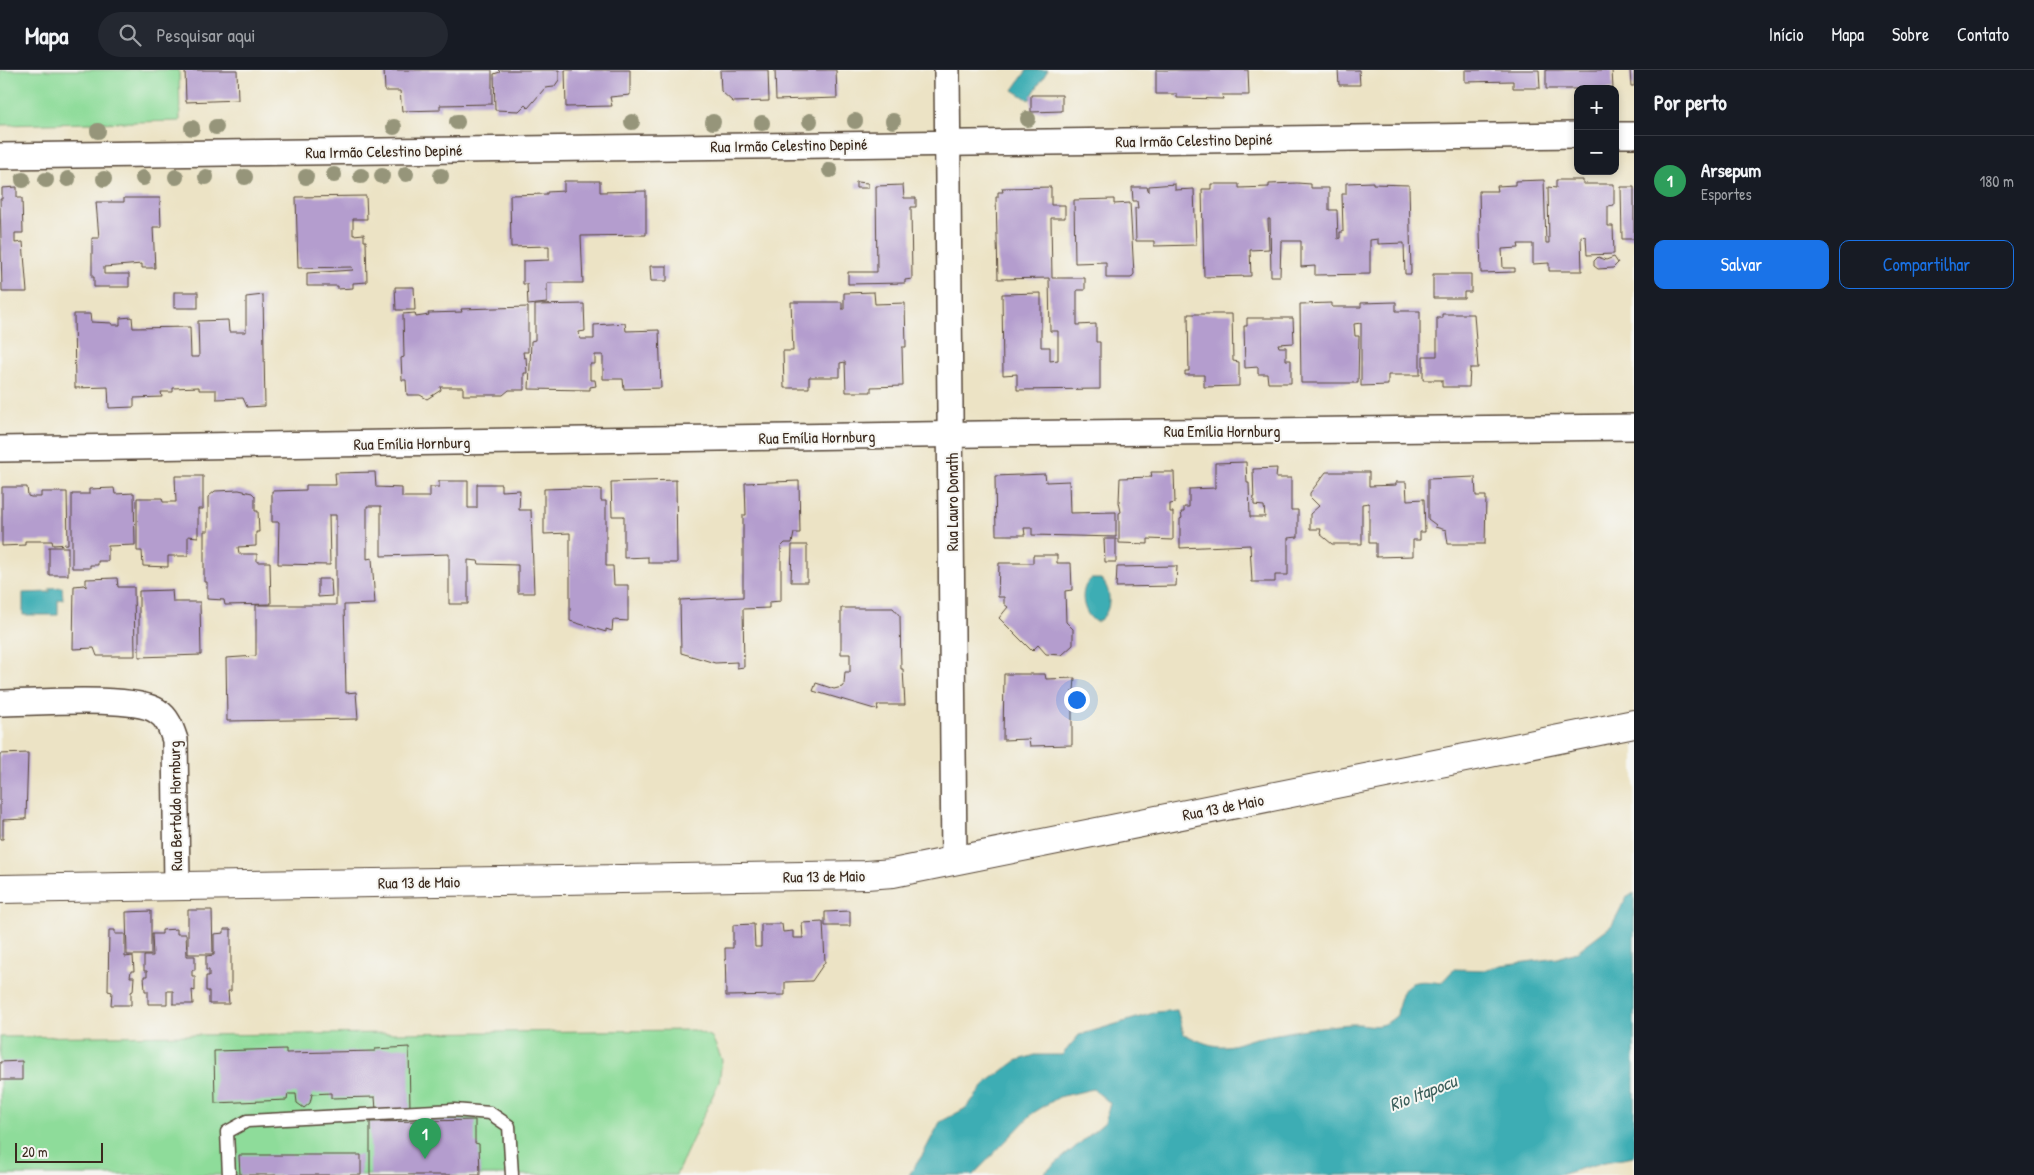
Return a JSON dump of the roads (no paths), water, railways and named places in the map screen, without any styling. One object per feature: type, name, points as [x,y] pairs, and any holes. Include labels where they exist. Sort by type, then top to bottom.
[{"type":"main road","name":"Rua 13 de Maio","points":[[0,889],[866,875],[954,861],[1634,724]]},
{"type":"street","name":"Rua Lauro Donath","points":[[947,70],[954,861]]},
{"type":"street","name":"Rua Irmão Celestino Depiné","points":[[0,156],[1574,135]]},
{"type":"street","points":[[1619,135],[1634,135]]},
{"type":"street","name":"Rua Emília Hornburg","points":[[0,449],[951,434],[1634,428]]},
{"type":"street","name":"Rua Bertoldo Hornburg","points":[[0,703],[119,702],[139,704],[157,710],[170,723],[175,740],[177,885]]},
{"type":"lane","points":[[229,1175],[227,1132],[247,1121],[454,1110],[490,1114],[509,1126],[512,1175]]},
{"type":"water","points":[[1027,70],[1048,70],[1029,100],[1013,90]]},
{"type":"water","points":[[1091,579],[1101,579],[1108,590],[1109,596],[1108,609],[1101,619],[1096,622],[1087,613],[1083,601],[1084,589]]},
{"type":"water","points":[[62,587],[63,599],[58,600],[58,615],[23,615],[23,593],[50,592],[50,588]]},
{"type":"water","name":"Rio Itapocu","points":[[1634,893],[1634,1157],[1605,1162],[1559,1175],[1042,1175],[1105,1122],[1110,1103],[1093,1089],[1059,1097],[1033,1113],[973,1175],[909,1175],[940,1122],[966,1108],[987,1082],[1016,1061],[1035,1055],[1062,1055],[1079,1035],[1157,1012],[1177,1010],[1184,1034],[1205,1043],[1219,1046],[1229,1046],[1291,1031],[1351,1024],[1380,1025],[1397,1015],[1404,989],[1414,982],[1441,983],[1454,969],[1487,970],[1501,965],[1558,958],[1576,952],[1612,925],[1626,898]]},
{"type":"place","name":"Arsepum","points":[[425,1159]]}]
